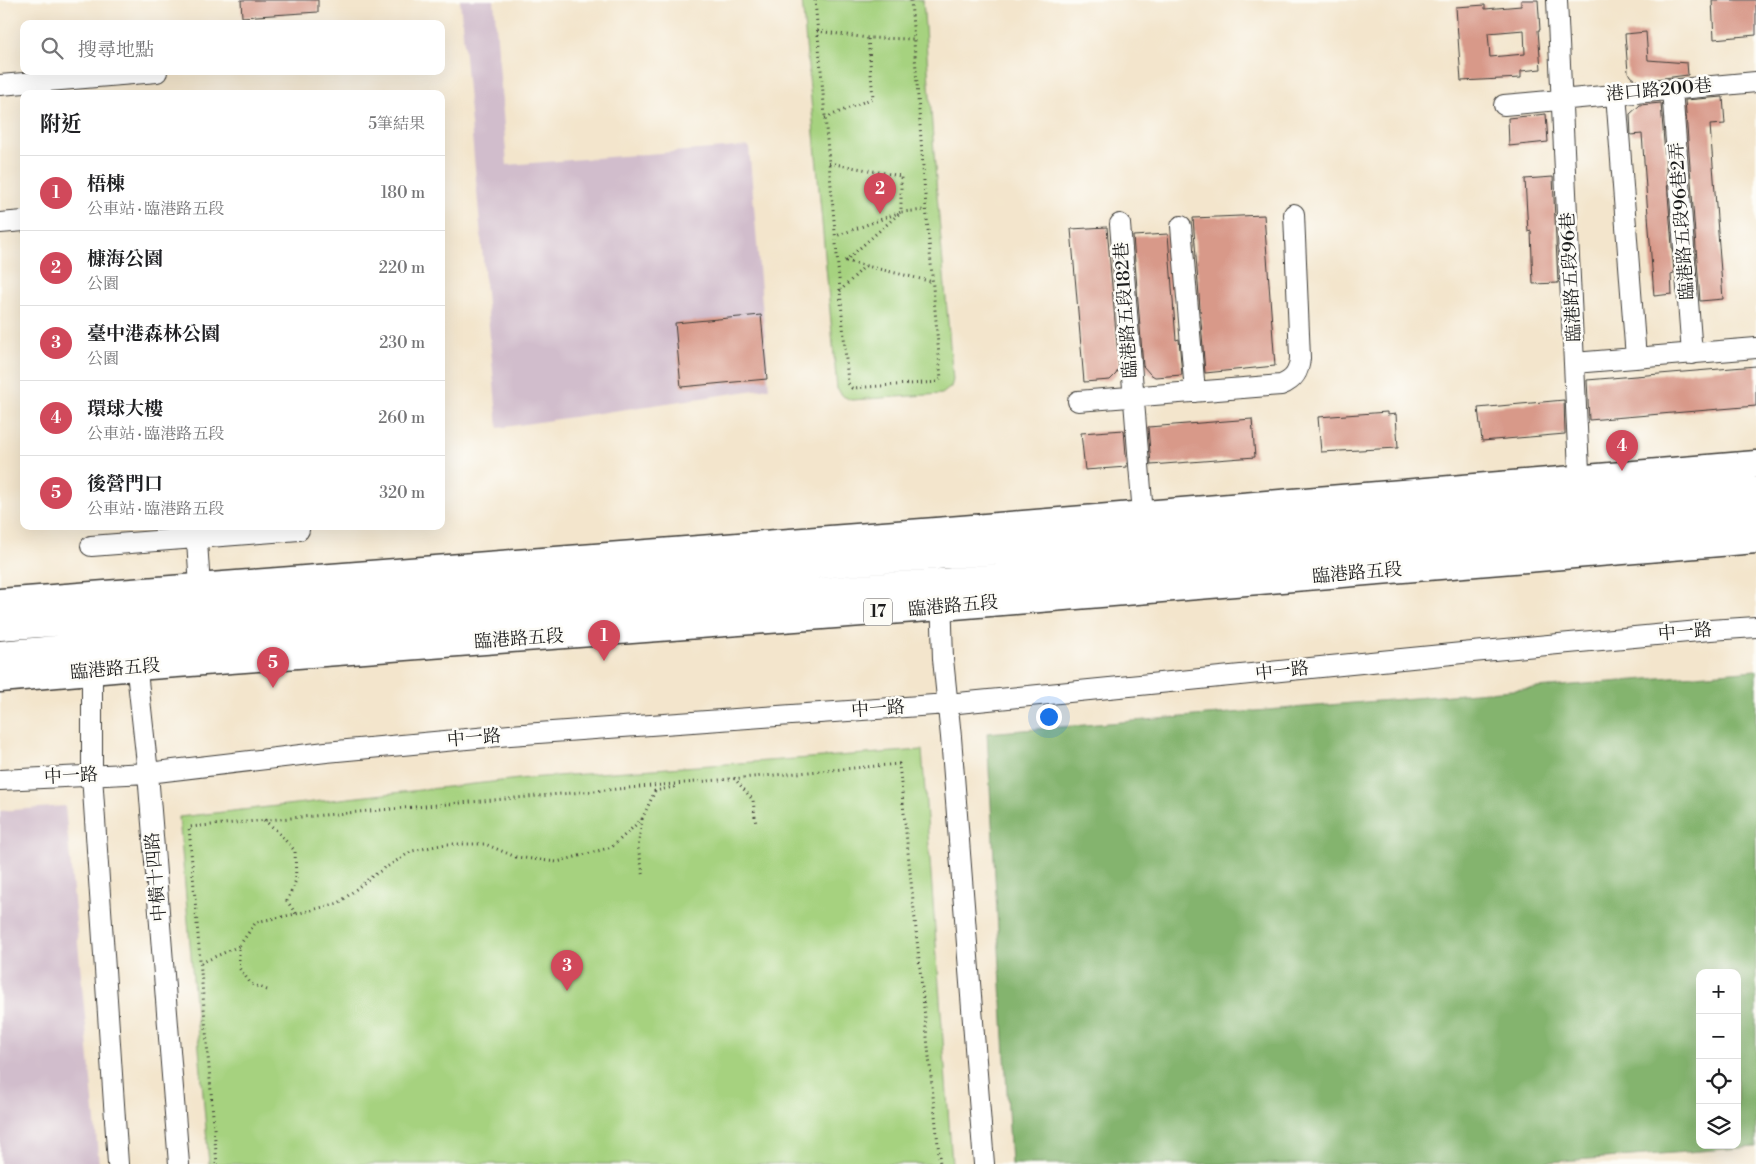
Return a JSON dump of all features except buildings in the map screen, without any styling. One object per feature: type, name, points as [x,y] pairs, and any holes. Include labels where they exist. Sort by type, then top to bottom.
[{"type":"main road","name":"臨港路五段","points":[[1581,517],[1756,464]]},
{"type":"main road","name":"臨港路五段","points":[[0,602],[133,629],[204,637],[941,594],[1581,517],[1756,490]]},
{"type":"main road","name":"臨港路五段","points":[[0,679],[136,667],[204,637],[936,544],[1143,514],[1581,517],[1756,515]]},
{"type":"main road","name":"臨港路五段","points":[[0,654],[90,620],[131,591],[200,586],[936,544],[1581,517],[1756,540]]},
{"type":"main road","name":"臨港路五段","points":[[0,627],[90,620]]},
{"type":"street","name":"臨港路五段96巷","points":[[1557,0],[1581,517]]},
{"type":"street","points":[[0,85],[121,75]]},
{"type":"street","name":"港口路200巷","points":[[1504,105],[1756,82]]},
{"type":"street","name":"臨港路五段96巷2弄","points":[[1672,89],[1692,354]]},
{"type":"street","points":[[1616,94],[1636,358]]},
{"type":"street","name":"臨港路五段182巷","points":[[1078,401],[1281,385],[1288,382],[1297,372],[1300,351],[1294,214]]},
{"type":"street","points":[[0,223],[20,221]]},
{"type":"street","name":"臨港路五段182巷","points":[[1120,224],[1143,514]]},
{"type":"street","points":[[1180,226],[1195,392]]},
{"type":"street","points":[[1574,363],[1756,348]]},
{"type":"street","points":[[91,546],[196,532],[300,530]]},
{"type":"street","points":[[196,532],[204,637]]},
{"type":"street","points":[[936,544],[941,594],[943,659],[984,1164]]},
{"type":"street","name":"中橫十四路","points":[[131,591],[136,667],[142,706],[148,773],[179,1164]]},
{"type":"street","points":[[90,620],[93,671],[92,775],[118,1164]]},
{"type":"street","name":"中一路","points":[[0,780],[148,773],[326,752],[510,735],[948,704],[1462,653],[1756,627]]},
{"type":"path","points":[[814,0],[848,383],[850,387],[938,382],[941,380],[926,210],[911,0]]},
{"type":"path","points":[[817,31],[868,38],[914,39]]},
{"type":"path","points":[[825,118],[873,98],[868,38]]},
{"type":"path","points":[[829,163],[901,176],[902,212]]},
{"type":"path","points":[[836,236],[902,212],[926,210]]},
{"type":"path","points":[[902,212],[845,260],[933,282]]},
{"type":"path","points":[[840,290],[865,266]]},
{"type":"path","points":[[644,878],[638,848],[642,819],[655,791],[697,781],[899,764],[940,1164]]},
{"type":"path","points":[[734,778],[753,800],[756,825]]},
{"type":"path","points":[[218,1164],[189,826],[690,783]]},
{"type":"path","points":[[201,963],[238,946],[256,922],[339,903],[371,877],[412,851],[446,844],[485,844],[516,857],[557,862],[612,847],[642,819]]},
{"type":"path","points":[[264,820],[276,829],[296,851],[296,880],[287,901],[296,914]]},
{"type":"path","points":[[238,946],[239,968],[251,984],[267,990]]},
{"type":"shaded area","points":[[460,0],[494,0],[507,165],[749,146],[769,388],[498,428]]},
{"type":"shaded area","points":[[65,806],[99,1164],[0,1164],[0,811]]},
{"type":"green space","points":[[802,0],[923,0],[953,380],[951,387],[942,394],[851,400],[843,396],[837,389]]},
{"type":"green space","points":[[1756,670],[1756,1147],[1741,1148],[1741,969],[1696,969],[1696,1149],[1728,1149],[1521,1164],[1011,1164],[987,733]]},
{"type":"green space","points":[[922,750],[952,1164],[209,1164],[179,817],[528,778]]},
{"type":"place","name":"槺海公園","points":[[880,214]]},
{"type":"place","name":"環球大樓","points":[[1622,471]]},
{"type":"place","name":"梧棟","points":[[604,661]]},
{"type":"place","name":"後營門口","points":[[273,688]]},
{"type":"place","name":"臺中港森林公園","points":[[567,991]]}]
